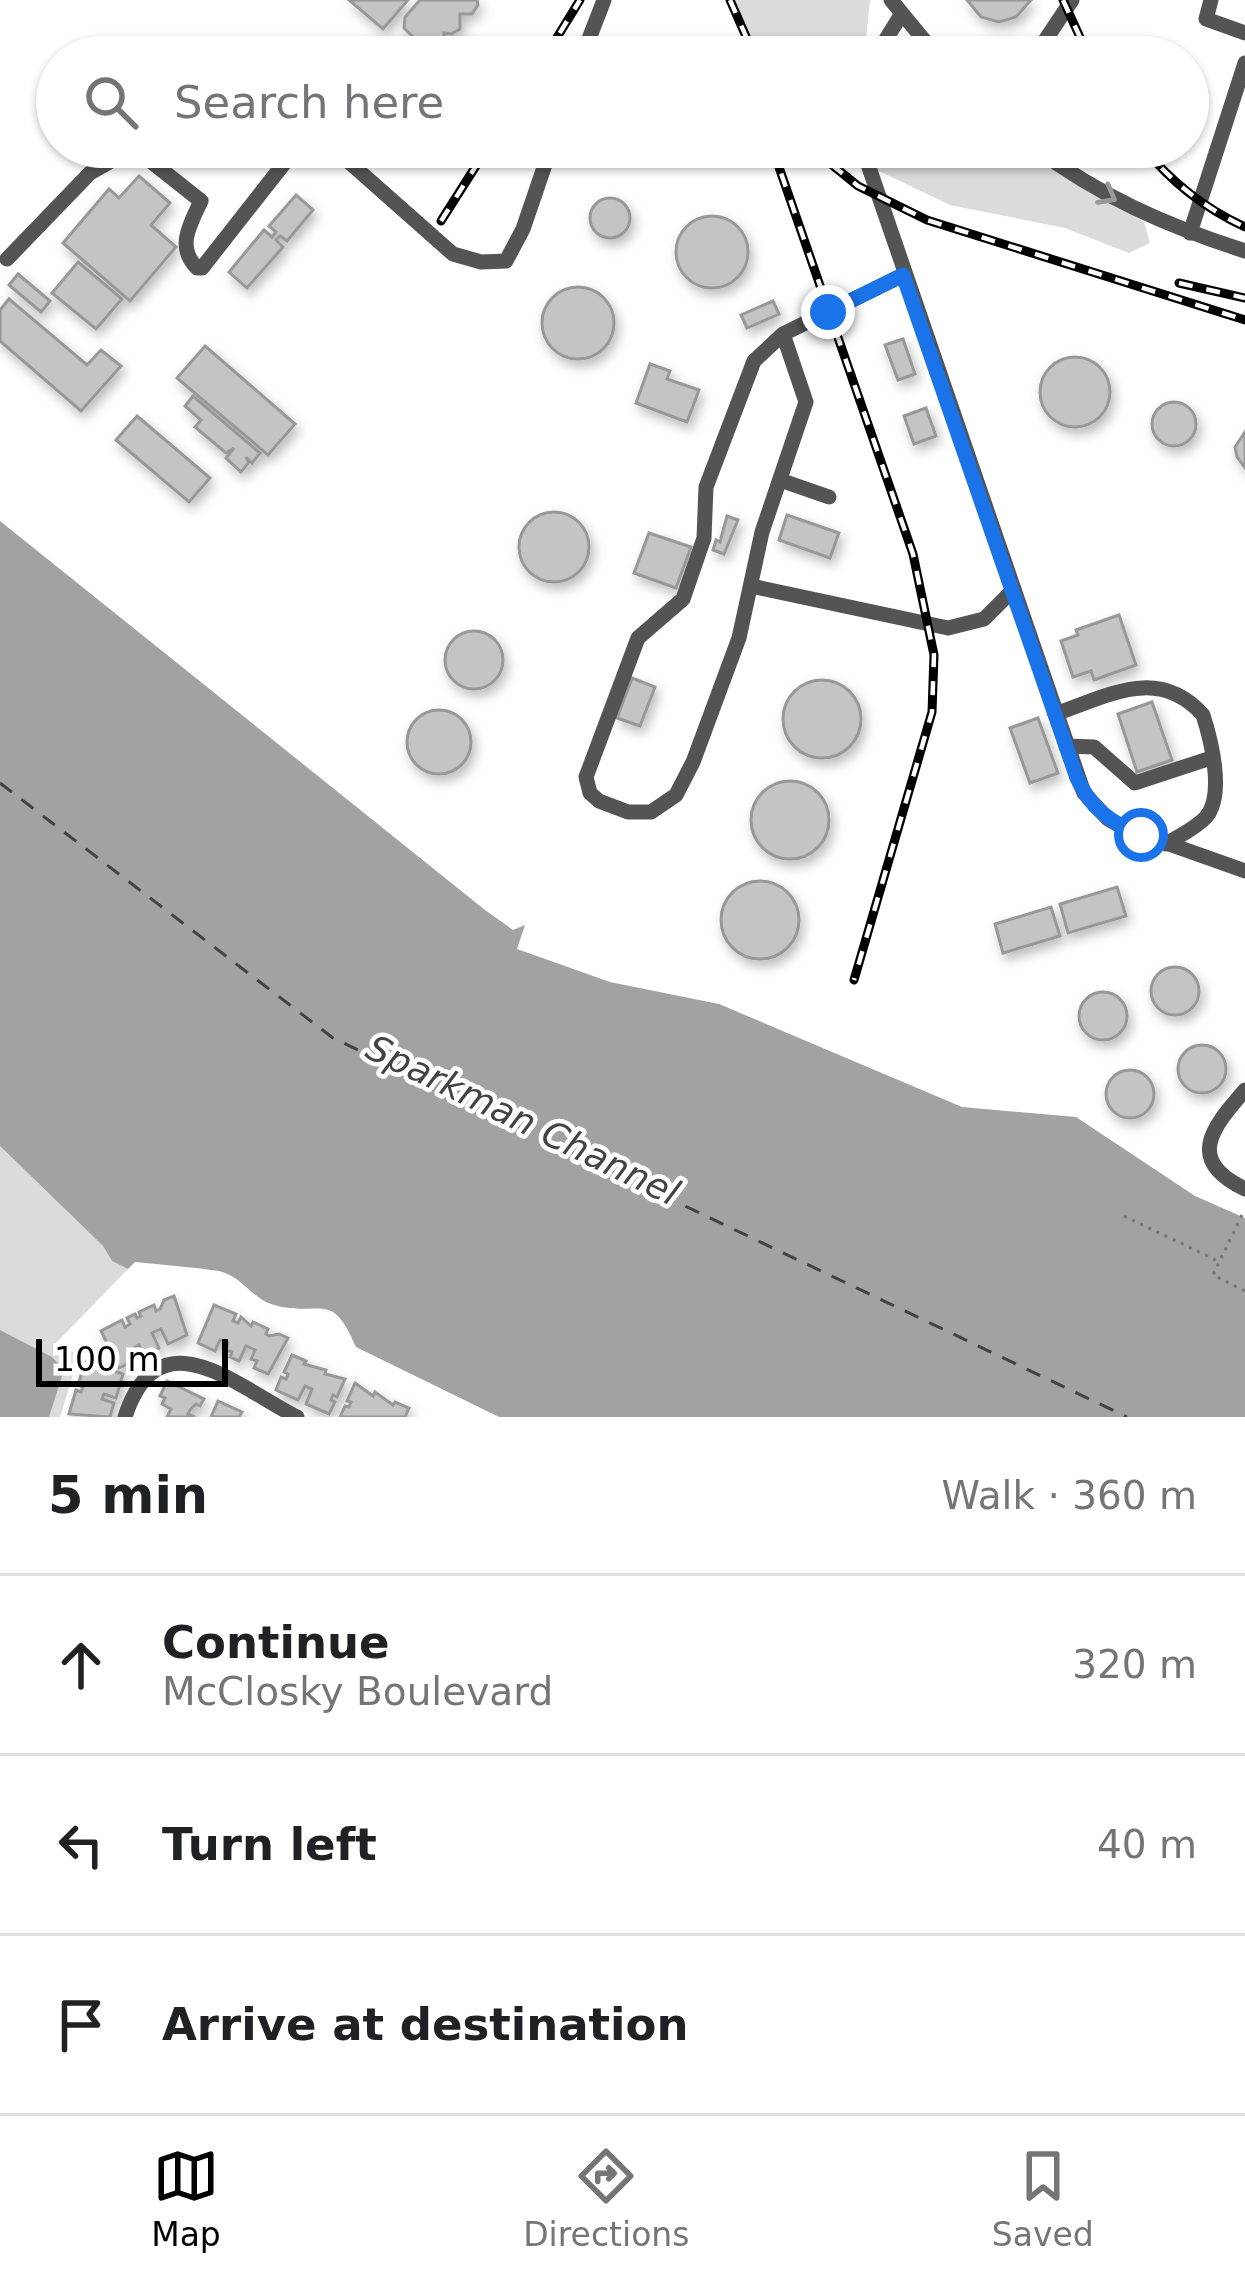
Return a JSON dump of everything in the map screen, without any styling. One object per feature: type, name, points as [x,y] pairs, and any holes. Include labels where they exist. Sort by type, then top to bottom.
[{"type":"street","points":[[590,36],[604,0]]},
{"type":"street","points":[[891,0],[920,36]]},
{"type":"street","points":[[1048,36],[1072,0]]},
{"type":"street","points":[[1211,0],[1206,19],[1245,33]]},
{"type":"street","points":[[888,36],[901,15]]},
{"type":"street","points":[[1190,233],[1245,63]]},
{"type":"street","points":[[7,259],[99,168]]},
{"type":"street","points":[[161,168],[201,200],[187,232],[185,252],[197,268],[202,268],[281,168]]},
{"type":"street","points":[[356,168],[453,254],[482,262],[506,261],[523,229],[544,168]]},
{"type":"street","points":[[869,168],[1084,794],[1108,819],[1245,871]]},
{"type":"street","points":[[1065,168],[1112,200],[1245,250]]},
{"type":"street","points":[[784,334],[806,402],[780,480],[739,638],[676,795],[651,812],[628,812],[599,801],[590,793],[586,777],[638,638],[683,599],[704,538],[706,487],[754,361],[784,334],[903,275]]},
{"type":"street","points":[[780,480],[829,497]]},
{"type":"street","points":[[751,586],[948,628],[984,619],[1012,591]]},
{"type":"street","points":[[1055,714],[1145,685],[1161,686],[1203,715],[1215,782],[1210,810],[1166,844]]},
{"type":"street","points":[[1066,746],[1094,747],[1135,783],[1211,758]]},
{"type":"street","points":[[1245,1090],[1215,1126],[1209,1148],[1217,1172],[1245,1190]]},
{"type":"street","points":[[125,1417],[135,1390],[146,1377],[160,1367],[186,1362],[219,1373],[297,1417]]},
{"type":"path","points":[[1242,1215],[1213,1275],[1245,1291]]},
{"type":"path","points":[[1124,1216],[1220,1262]]},
{"type":"shaded area","points":[[727,0],[870,0],[866,36],[743,36]]},
{"type":"shaded area","points":[[873,168],[1055,168],[1144,222],[1150,243],[1129,253],[1065,228],[950,205]]},
{"type":"shaded area","points":[[0,1146],[103,1246],[112,1261],[128,1269],[56,1343],[79,1355],[60,1417],[0,1417]]},
{"type":"water","name":"Sparkman Channel","points":[[0,521],[485,910],[513,930],[525,925],[517,949],[610,982],[719,1004],[962,1107],[1076,1117],[1195,1196],[1245,1218],[1245,1417],[499,1417],[356,1347],[331,1311],[274,1305],[219,1271],[135,1262],[128,1269],[112,1261],[103,1246],[0,1146]]},
{"type":"water","points":[[0,1330],[52,1357],[64,1370],[49,1417],[0,1417]]},
{"type":"building","points":[[349,0],[408,0],[383,29]]},
{"type":"building","points":[[420,0],[477,0],[478,5],[472,14],[460,14],[460,29],[444,36],[412,36],[404,28],[405,17]]},
{"type":"building","points":[[967,0],[1031,0],[1016,17],[999,22],[981,17]]},
{"type":"building","points":[[139,176],[170,203],[151,225],[176,247],[130,301],[63,243],[109,189],[119,198]]},
{"type":"building","points":[[296,195],[313,210],[287,241],[280,236],[276,240],[283,247],[247,288],[229,272],[264,230],[272,237],[276,232],[269,226]]},
{"type":"building","points":[[610,198],[624,204],[630,218],[624,232],[610,238],[596,232],[590,218],[596,204]]},
{"type":"building","points":[[712,216],[737,227],[748,252],[737,277],[712,288],[687,277],[676,252],[687,227]]},
{"type":"building","points":[[78,262],[122,299],[96,329],[52,293]]},
{"type":"building","points":[[18,274],[50,301],[41,312],[9,285]]},
{"type":"building","points":[[578,287],[603,298],[614,323],[603,348],[578,359],[553,348],[542,323],[553,298]]},
{"type":"building","points":[[9,299],[87,365],[101,350],[121,366],[81,411],[0,341],[0,310]]},
{"type":"building","points":[[773,301],[779,314],[747,328],[741,315]]},
{"type":"building","points":[[903,339],[915,374],[898,380],[885,345]]},
{"type":"building","points":[[205,346],[295,424],[268,455],[177,378]]},
{"type":"building","points":[[1075,357],[1099,368],[1110,392],[1099,416],[1075,427],[1051,416],[1040,392],[1051,368]]},
{"type":"building","points":[[650,364],[670,371],[667,379],[699,390],[687,422],[636,403]]},
{"type":"building","points":[[193,396],[260,453],[252,463],[246,457],[249,462],[241,472],[226,458],[234,448],[226,453],[195,427],[201,420],[185,406]]},
{"type":"building","points":[[1174,402],[1190,408],[1196,424],[1190,440],[1174,446],[1158,440],[1152,424],[1158,408]]},
{"type":"building","points":[[926,408],[936,436],[914,444],[904,416]]},
{"type":"building","points":[[137,416],[210,478],[189,502],[116,440]]},
{"type":"building","points":[[1245,432],[1245,468],[1235,447]]},
{"type":"building","points":[[554,512],[579,522],[589,547],[579,572],[554,582],[529,572],[519,547],[529,522]]},
{"type":"building","points":[[787,515],[839,533],[830,558],[779,540]]},
{"type":"building","points":[[727,516],[738,520],[724,554],[713,550]]},
{"type":"building","points":[[649,533],[691,547],[676,588],[634,573]]},
{"type":"building","points":[[1119,615],[1136,665],[1094,680],[1091,671],[1073,677],[1061,641],[1078,635],[1076,630]]},
{"type":"building","points":[[474,631],[495,639],[503,660],[495,681],[474,689],[453,681],[445,660],[453,639]]},
{"type":"building","points":[[632,678],[655,687],[640,726],[617,718]]},
{"type":"building","points":[[822,680],[850,691],[861,719],[850,747],[822,758],[794,747],[783,719],[794,691]]},
{"type":"building","points":[[1152,702],[1172,760],[1137,772],[1118,714]]},
{"type":"building","points":[[439,710],[461,720],[471,742],[461,764],[439,774],[417,764],[407,742],[417,720]]},
{"type":"building","points":[[1038,718],[1058,773],[1030,783],[1010,728]]},
{"type":"building","points":[[790,781],[818,792],[829,820],[818,848],[790,859],[762,848],[751,820],[762,792]]},
{"type":"building","points":[[760,881],[788,892],[799,920],[788,948],[760,959],[732,948],[721,920],[732,892]]},
{"type":"building","points":[[1117,887],[1126,916],[1068,933],[1060,904]]},
{"type":"building","points":[[1051,907],[1060,936],[1003,953],[995,924]]},
{"type":"building","points":[[1175,967],[1192,974],[1199,991],[1192,1008],[1175,1015],[1158,1008],[1151,991],[1158,974]]},
{"type":"building","points":[[1103,992],[1120,999],[1127,1016],[1120,1033],[1103,1040],[1086,1033],[1079,1016],[1086,999]]},
{"type":"building","points":[[1202,1045],[1219,1052],[1226,1069],[1219,1086],[1202,1093],[1185,1086],[1178,1069],[1185,1052]]},
{"type":"building","points":[[1130,1070],[1147,1077],[1154,1094],[1147,1111],[1130,1118],[1113,1111],[1106,1094],[1113,1077]]},
{"type":"building","points":[[174,1296],[187,1335],[168,1344],[161,1329],[152,1333],[159,1348],[144,1356],[139,1345],[135,1347],[140,1358],[119,1368],[101,1331],[122,1320],[125,1327],[130,1324],[127,1318],[135,1314],[137,1318],[154,1305],[156,1311]]},
{"type":"building","points":[[214,1305],[236,1314],[233,1321],[238,1323],[241,1317],[251,1326],[253,1322],[268,1329],[269,1336],[288,1338],[268,1374],[254,1368],[255,1350],[246,1346],[239,1361],[230,1357],[228,1343],[220,1340],[215,1351],[198,1343]]},
{"type":"building","points":[[292,1355],[326,1370],[325,1374],[345,1379],[337,1397],[333,1395],[329,1414],[306,1404],[312,1389],[305,1386],[298,1400],[276,1390],[281,1377],[286,1379],[284,1372]]},
{"type":"building","points":[[85,1362],[104,1368],[103,1373],[109,1369],[123,1374],[116,1398],[104,1394],[102,1399],[114,1403],[110,1417],[69,1414],[76,1390],[81,1392],[83,1387],[78,1385]]},
{"type":"building","points":[[167,1381],[204,1399],[188,1414],[195,1417],[167,1417],[171,1409],[162,1404],[165,1398],[160,1396]]},
{"type":"building","points":[[355,1383],[373,1396],[375,1392],[393,1405],[409,1408],[405,1417],[340,1417],[345,1406],[349,1407]]},
{"type":"building","points":[[218,1401],[242,1412],[239,1417],[211,1417]]},
{"type":"ferry route","points":[[0,783],[333,1038],[1127,1417]]},
{"type":"railway","points":[[558,36],[580,0]]},
{"type":"railway","points":[[730,0],[746,36]]},
{"type":"railway","points":[[1063,0],[1079,36]]},
{"type":"railway","points":[[441,221],[475,168]]},
{"type":"railway","points":[[779,168],[913,554],[934,655],[932,712],[854,980]]},
{"type":"railway","points":[[836,168],[858,186],[927,220],[1245,320]]},
{"type":"railway","points":[[1162,168],[1216,212],[1245,227]]},
{"type":"railway","points":[[1179,283],[1245,298]]},
{"type":"route","points":[[828,312],[903,275],[1077,778],[1084,794],[1108,819],[1141,835]]}]
